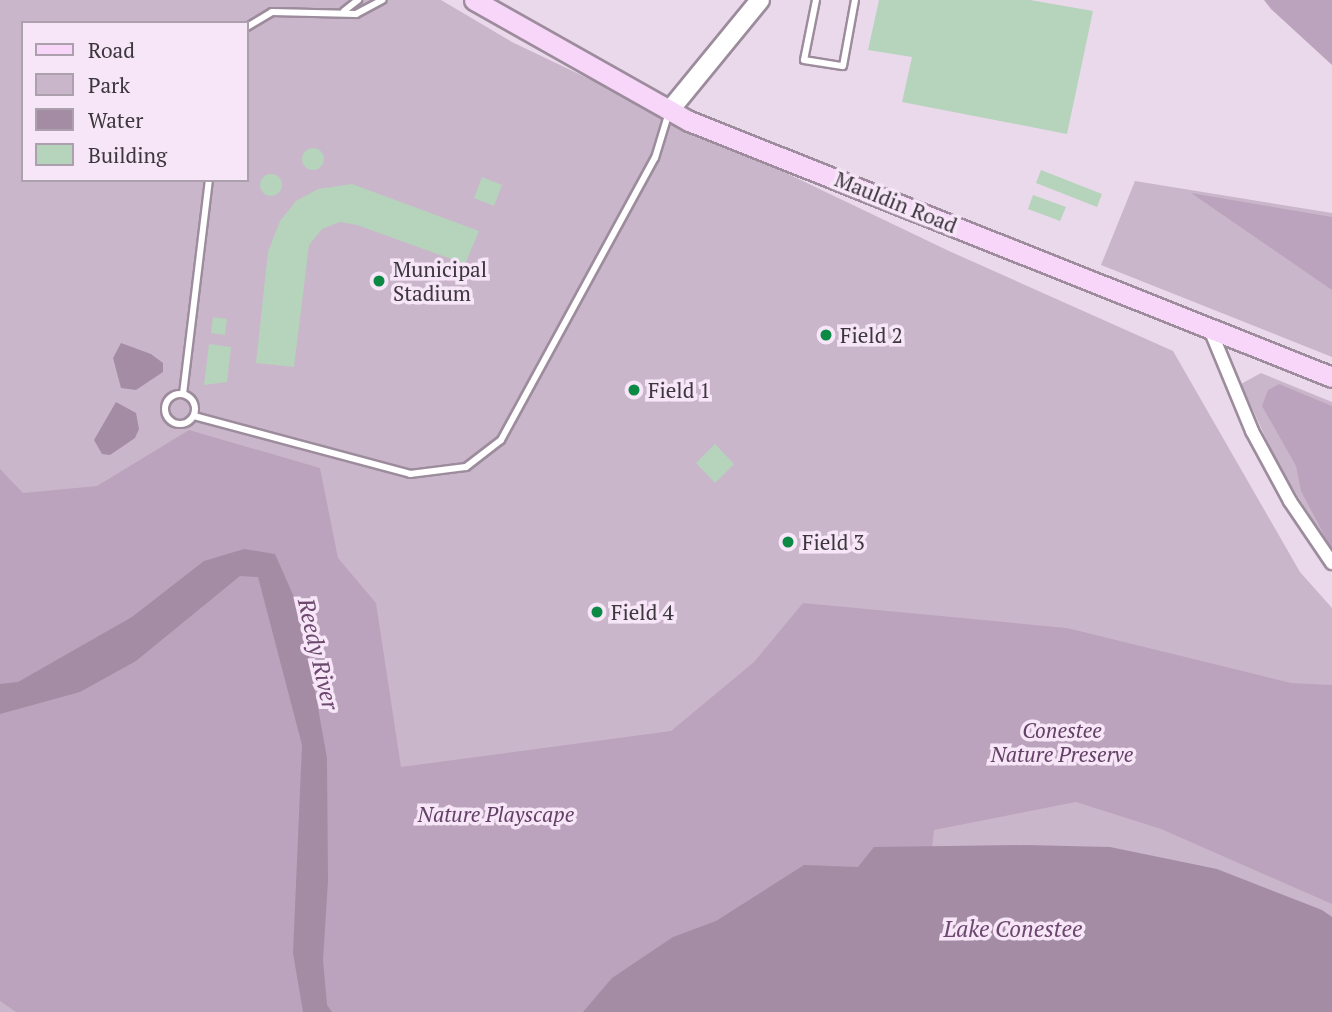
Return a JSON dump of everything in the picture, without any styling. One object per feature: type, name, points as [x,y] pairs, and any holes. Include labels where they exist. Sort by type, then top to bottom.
[{"type":"main road","name":"Mauldin Road","points":[[474,0],[670,110],[1332,377]]},
{"type":"street","points":[[670,110],[760,0]]},
{"type":"street","points":[[1209,327],[1252,431],[1290,501],[1332,563]]},
{"type":"lane","points":[[344,11],[358,0]]},
{"type":"lane","points":[[248,27],[282,10],[344,11],[356,14],[382,0]]},
{"type":"lane","points":[[817,0],[804,60],[843,66],[855,0]]},
{"type":"lane","points":[[183,394],[168,400],[167,417],[181,425],[194,416],[410,474],[466,467],[501,440],[655,158],[670,110]]},
{"type":"lane","points":[[183,394],[209,182]]},
{"type":"lane","points":[[183,394],[194,402],[194,416]]},
{"type":"green space","name":"Nature Playscape","points":[[0,0],[441,0],[512,42],[949,251],[1173,351],[1300,572],[1332,608],[1332,1012],[0,1012]]},
{"type":"green space","points":[[1264,0],[1332,0],[1332,65],[1271,9]]},
{"type":"green space","points":[[1135,181],[1332,213],[1332,357],[1101,265]]},
{"type":"green space","points":[[1191,193],[1332,217],[1332,290]]},
{"type":"green space","points":[[1261,373],[1332,402],[1332,550],[1278,465],[1241,384]]},
{"type":"green space","points":[[1279,384],[1332,406],[1332,550],[1301,491],[1296,466],[1262,406],[1268,390]]},
{"type":"green space","name":"Conestee Nature Preserve","points":[[189,430],[320,468],[338,558],[376,603],[401,767],[671,731],[754,662],[803,603],[1067,628],[1291,683],[1332,685],[1332,904],[1161,829],[1076,802],[934,830],[921,943],[939,1012],[16,1012],[0,1001],[0,469],[23,493],[97,486]]},
{"type":"water","points":[[121,343],[151,354],[163,363],[163,372],[136,390],[121,388],[113,358]]},
{"type":"water","points":[[116,402],[136,413],[139,429],[135,438],[110,455],[102,454],[94,440]]},
{"type":"water","points":[[244,549],[275,554],[294,597],[307,646],[327,758],[328,881],[323,960],[327,1005],[332,1012],[303,1012],[293,953],[302,745],[258,577],[240,576],[136,661],[80,692],[0,714],[0,684],[18,682],[132,617],[204,561]]},
{"type":"water","name":"Lake Conestee","points":[[874,847],[1110,847],[1217,869],[1322,910],[1332,917],[1332,1012],[583,1012],[612,978],[673,937],[716,921],[804,865],[858,867]]},
{"type":"building","points":[[879,0],[1030,0],[1093,11],[1067,134],[902,102],[912,57],[868,50]]},
{"type":"building","points":[[313,148],[321,151],[324,159],[321,167],[313,170],[305,167],[302,159],[305,151]]},
{"type":"building","points":[[1041,170],[1102,194],[1097,207],[1036,183]]},
{"type":"building","points":[[271,174],[279,177],[282,185],[279,193],[271,196],[263,193],[260,185],[263,177]]},
{"type":"building","points":[[482,177],[502,185],[494,206],[474,198]]},
{"type":"building","points":[[352,184],[479,231],[465,264],[357,225],[340,222],[322,229],[309,245],[294,367],[256,363],[268,252],[280,221],[296,201],[318,189]]},
{"type":"building","points":[[1033,195],[1066,207],[1060,221],[1028,209]]},
{"type":"building","points":[[213,317],[227,319],[225,335],[211,333]]},
{"type":"building","points":[[209,344],[231,347],[227,382],[204,385]]},
{"type":"building","points":[[715,444],[734,464],[715,483],[696,463]]},
{"type":"place","name":"Municipal Stadium","points":[[379,281]]},
{"type":"place","name":"Field 2","points":[[826,335]]},
{"type":"place","name":"Field 1","points":[[634,390]]},
{"type":"place","name":"Field 3","points":[[788,542]]},
{"type":"place","name":"Field 4","points":[[597,612]]},
{"type":"water label","name":"Reedy River","points":[[318,654]]}]
